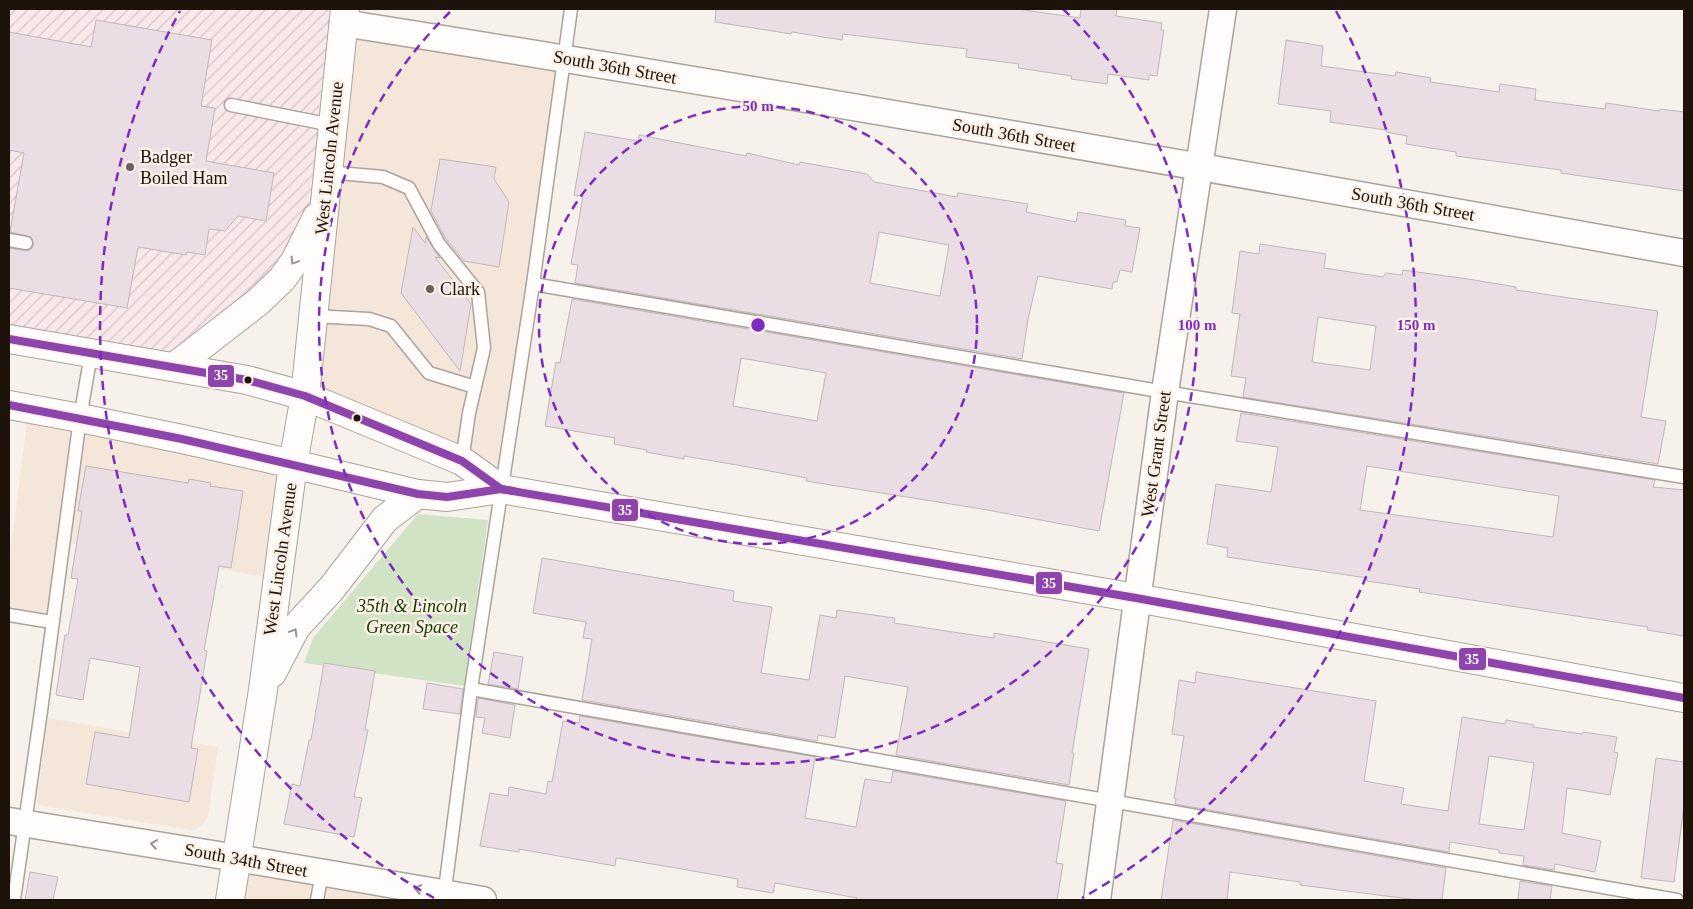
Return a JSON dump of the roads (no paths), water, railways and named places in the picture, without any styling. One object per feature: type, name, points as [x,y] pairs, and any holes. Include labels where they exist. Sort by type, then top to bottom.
[{"type":"main road","name":"West Lincoln Avenue","points":[[230,900],[263,690],[293,464],[305,396],[344,16]]},
{"type":"main road","points":[[174,367],[258,302],[282,279],[295,261],[325,202]]},
{"type":"main road","points":[[9,339],[247,380],[305,396],[462,461],[501,489]]},
{"type":"main road","points":[[9,405],[80,418],[293,464],[418,494],[447,497],[501,489],[1136,598],[1684,698]]},
{"type":"main road","points":[[263,690],[296,627],[332,588],[386,519],[418,494]]},
{"type":"street","name":"West Grant Street","points":[[1097,900],[1165,392],[1223,9]]},
{"type":"street","name":"South 36th Street","points":[[344,16],[564,59],[1200,166],[1684,253]]},
{"type":"street","name":"South 34th Street","points":[[17,822],[322,872],[444,897],[483,900]]},
{"type":"lane","points":[[444,897],[471,689],[533,284],[571,9]]},
{"type":"lane","points":[[232,106],[332,125]]},
{"type":"lane","points":[[327,172],[383,177],[409,188],[440,244],[478,292],[484,348],[469,413],[462,461]]},
{"type":"lane","points":[[9,240],[26,243]]},
{"type":"lane","points":[[533,284],[1165,392],[1684,476]]},
{"type":"lane","points":[[313,316],[369,319],[391,326],[429,374],[475,387]]},
{"type":"lane","points":[[14,900],[17,822],[41,711],[80,418],[91,354]]},
{"type":"lane","points":[[9,615],[52,622]]},
{"type":"lane","points":[[471,689],[1677,900]]},
{"type":"lane","points":[[317,900],[322,872]]},
{"type":"place","name":"Badger Boiled Ham","points":[[130,167]]},
{"type":"place","name":"Clark","points":[[430,289]]},
{"type":"park label","name":"35th & Lincoln Green Space","points":[[412,616]]}]
